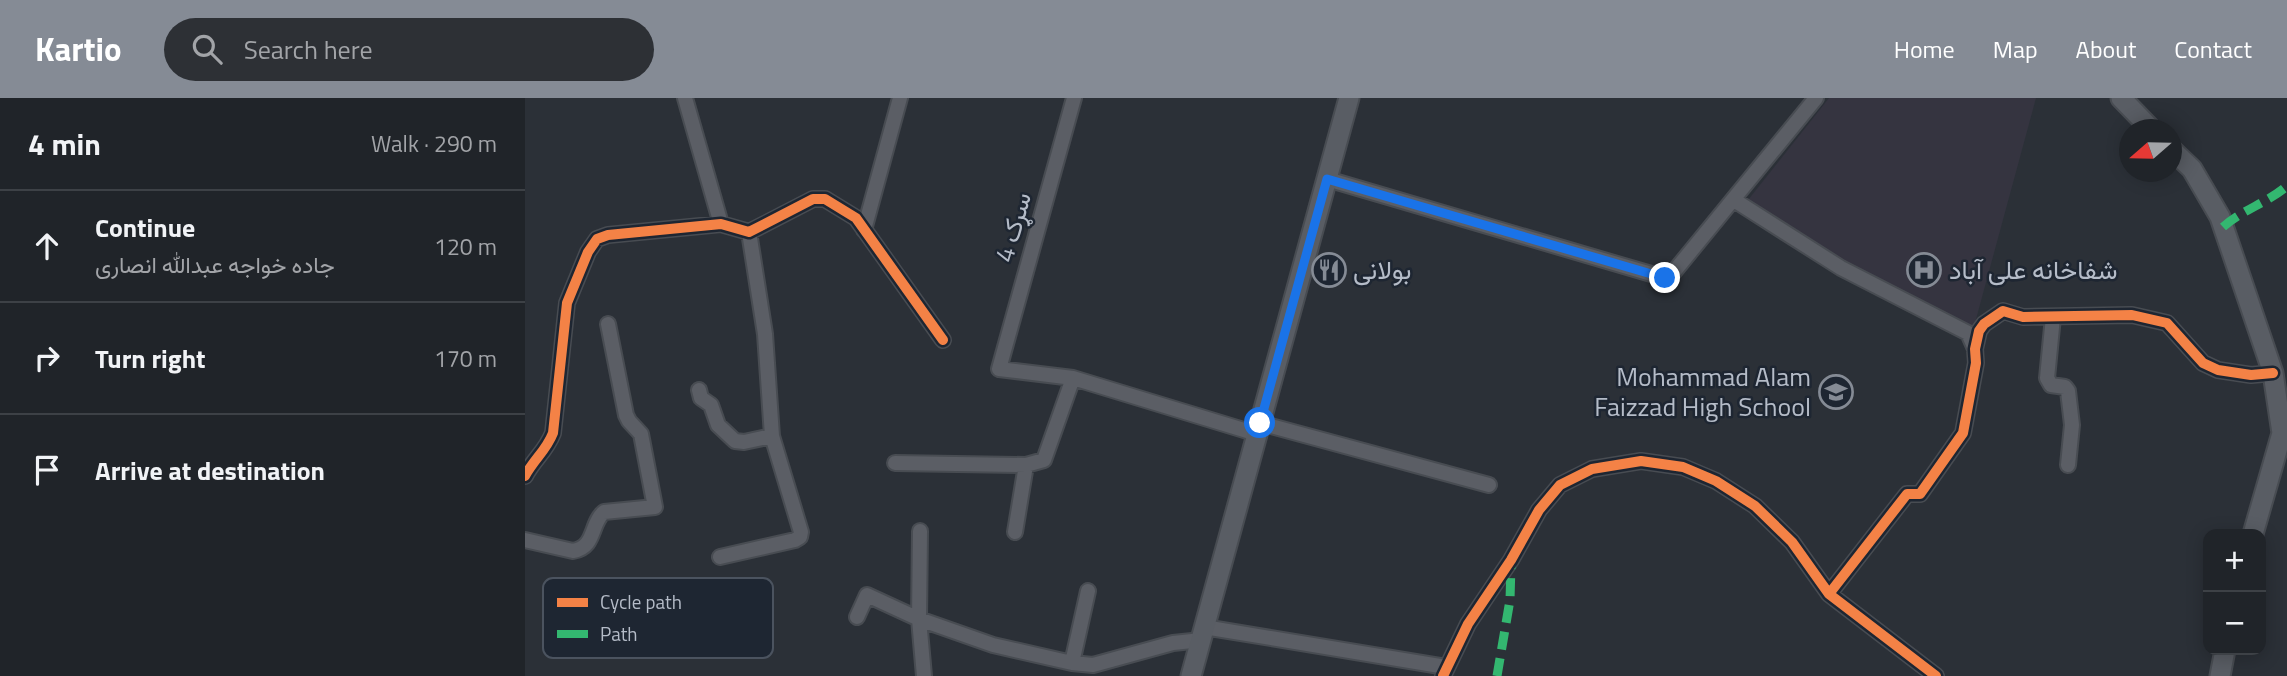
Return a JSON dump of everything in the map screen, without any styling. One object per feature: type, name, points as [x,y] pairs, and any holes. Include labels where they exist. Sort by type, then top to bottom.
[{"type":"main road","points":[[1191,676],[1349,98]]},
{"type":"main road","points":[[2121,98],[2141,119]]},
{"type":"main road","points":[[2182,159],[2192,169],[2220,218],[2273,373],[2282,433],[2254,529]]},
{"type":"main road","points":[[2220,676],[2224,655]]},
{"type":"street","points":[[685,98],[721,224]]},
{"type":"street","points":[[864,230],[900,98]]},
{"type":"street","name":"سړک 4","points":[[1073,378],[999,369],[1074,98]]},
{"type":"street","points":[[1327,179],[1665,278],[1674,272],[1734,200],[1810,99]]},
{"type":"street","points":[[525,476],[533,461],[545,452],[552,433],[567,303],[597,239],[608,234],[721,224],[749,232],[813,199],[825,199],[850,213],[943,340]]},
{"type":"street","points":[[1734,200],[1841,268],[1968,333],[1975,349]]},
{"type":"street","points":[[720,557],[800,537],[801,532],[772,436],[765,334],[749,232]]},
{"type":"street","points":[[1829,594],[1907,494],[1920,494],[1963,433],[1979,331],[1984,324],[2003,311],[2023,317],[2132,315],[2167,323],[2203,363],[2218,370],[2251,375],[2273,373]]},
{"type":"street","points":[[2053,317],[2047,378],[2051,385],[2065,387],[2068,391],[2072,425],[2068,465]]},
{"type":"street","points":[[525,540],[573,551],[584,549],[604,512],[656,507],[642,434],[626,415],[608,324]]},
{"type":"street","points":[[895,463],[1026,465],[1044,460],[1073,378],[1489,485]]},
{"type":"street","points":[[699,390],[701,398],[711,405],[718,425],[735,441],[744,442],[772,436]]},
{"type":"street","points":[[857,617],[867,595],[919,619],[993,645],[1072,663],[1093,665],[1203,634],[1444,671],[1453,658],[1468,624],[1511,560],[1539,510],[1560,485],[1592,469],[1641,461],[1683,467],[1716,481],[1755,506],[1792,542],[1829,594],[1936,676]]},
{"type":"street","points":[[1014,532],[1026,465]]},
{"type":"street","points":[[920,531],[919,619],[924,676]]},
{"type":"street","points":[[1072,663],[1088,591]]},
{"type":"shaded area","name":"شفاخانه علی آباد","points":[[1829,98],[2036,98],[1972,334],[1744,205]]},
{"type":"marked path","points":[[2223,227],[2287,186]]},
{"type":"marked path","points":[[1497,676],[1510,600],[1511,565]]},
{"type":"cycle path","points":[[525,476],[553,433],[567,303],[588,252],[597,239],[608,235],[721,224],[749,232],[813,199],[825,199],[856,218],[943,340]]},
{"type":"cycle path","points":[[1829,594],[1907,494],[1920,494],[1963,433],[1979,331],[1984,324],[2003,311],[2023,317],[2132,315],[2167,323],[2203,363],[2218,370],[2251,375],[2273,373]]},
{"type":"cycle path","points":[[1443,676],[1468,624],[1511,560],[1539,510],[1560,485],[1592,469],[1641,461],[1683,467],[1716,481],[1755,506],[1792,542],[1829,594],[1936,676]]},
{"type":"place","name":"بولانی","points":[[1329,270]]},
{"type":"place","name":"شفاخانه علی آباد","points":[[1924,270]]},
{"type":"place","name":"Mohammad Alam Faizzad High School","points":[[1836,392]]},
{"type":"route","points":[[1260,423],[1327,179],[1665,278]]}]
